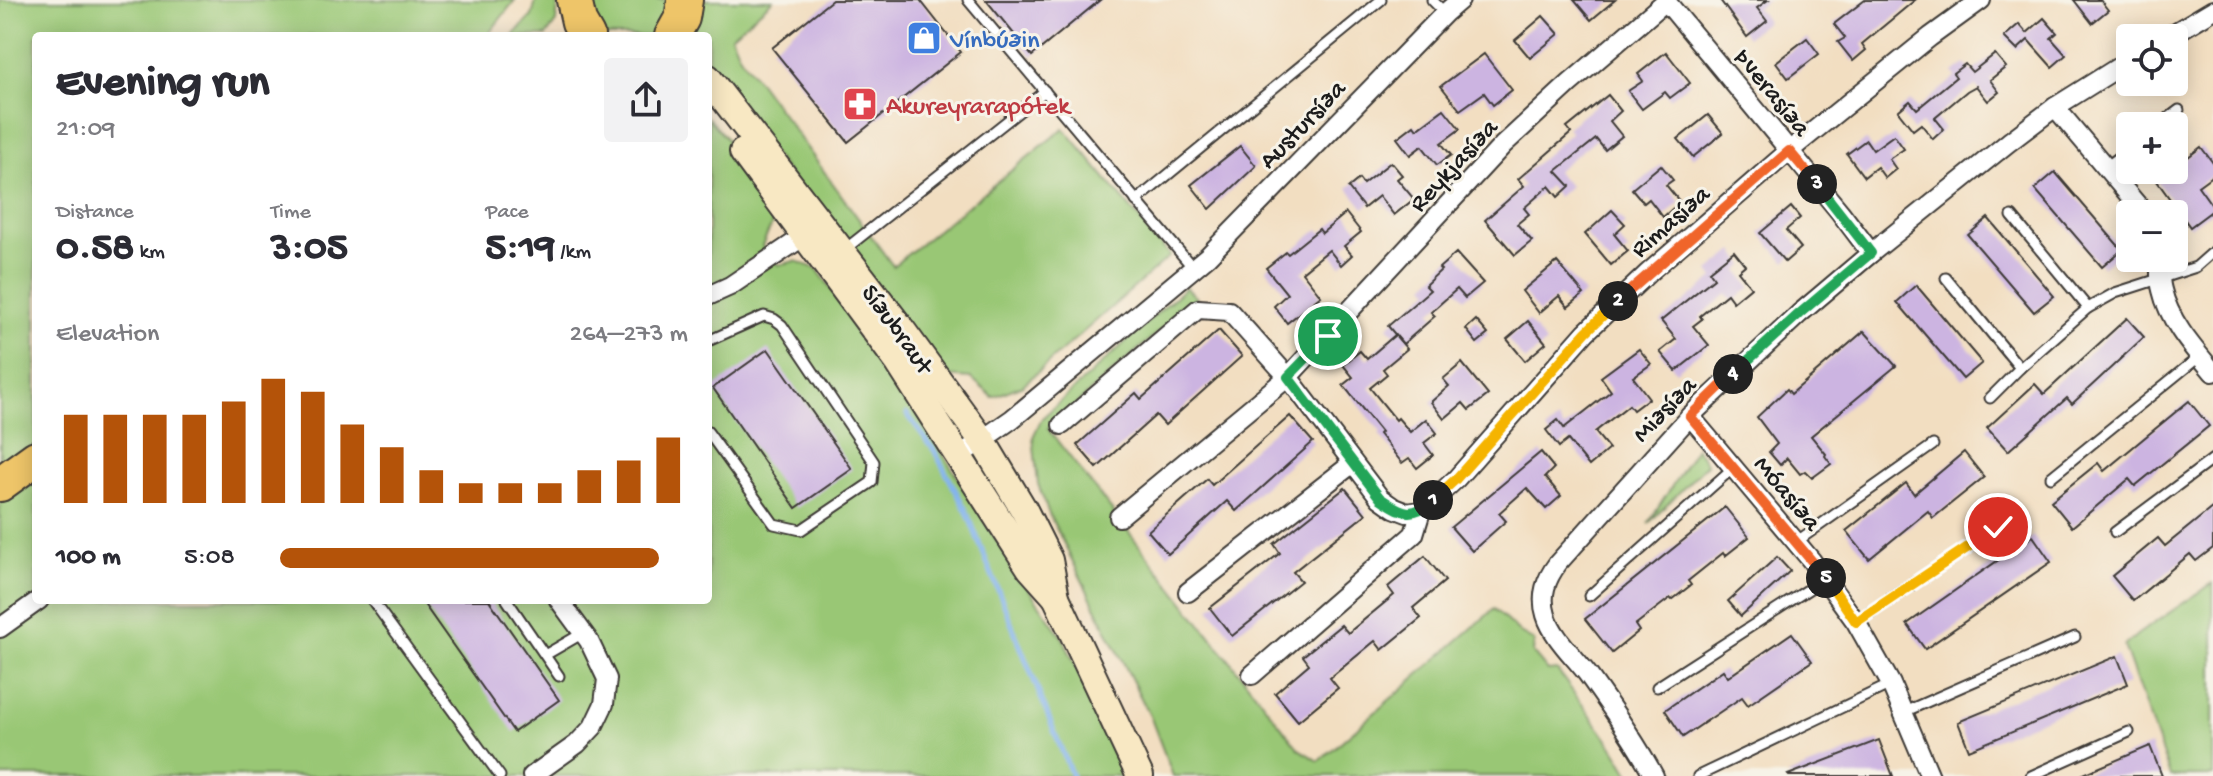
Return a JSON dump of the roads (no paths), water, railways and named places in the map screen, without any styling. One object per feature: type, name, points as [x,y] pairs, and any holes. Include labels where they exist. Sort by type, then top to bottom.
[{"type":"highway","points":[[0,484],[32,461]]},
{"type":"highway","points":[[0,507],[32,485]]},
{"type":"street","name":"Austursíða","points":[[959,456],[1012,419],[1194,269],[1438,6],[1460,0]]},
{"type":"street","name":"Þverasíða","points":[[1666,0],[1871,253]]},
{"type":"street","name":"Reykjasíða","points":[[1288,377],[1503,145],[1666,0]]},
{"type":"street","name":"Rimasíða","points":[[1252,675],[1414,534],[1421,511],[1456,479],[1586,332],[1648,273],[1789,151],[1930,37],[1981,0]]},
{"type":"street","points":[[2188,25],[2213,10]]},
{"type":"street","name":"Miðsíða","points":[[1654,776],[1589,676],[1550,626],[1545,613],[1544,590],[1548,576],[1690,416],[1799,314],[2055,107],[2116,69]]},
{"type":"street","name":"Síðubraut","points":[[712,84],[813,230],[1030,568],[1056,597]]},
{"type":"street","points":[[2055,107],[2133,200]]},
{"type":"street","name":"Síðubraut","points":[[712,111],[813,230],[842,251],[982,440],[1024,510],[1049,560],[1056,597],[1140,776]]},
{"type":"street","points":[[712,294],[730,286],[813,230]]},
{"type":"street","points":[[2160,272],[2162,291],[2170,311],[2213,372]]},
{"type":"street","points":[[1062,425],[1198,309],[1229,311],[1288,377],[1380,498],[1407,513],[1421,511]]},
{"type":"street","points":[[1119,517],[1288,377]]},
{"type":"street","name":"Móasíða","points":[[1690,416],[1826,578],[1856,622],[1891,684],[1930,776]]},
{"type":"street","points":[[1188,592],[1353,463]]},
{"type":"street","points":[[0,628],[33,604]]},
{"type":"street","points":[[532,776],[577,744],[593,727],[604,704],[607,679],[583,633],[562,604]]},
{"type":"lane","points":[[968,0],[1194,269]]},
{"type":"lane","points":[[1136,201],[1381,0]]},
{"type":"lane","points":[[842,251],[1045,91]]},
{"type":"lane","points":[[2106,167],[2116,160]]},
{"type":"lane","points":[[2012,216],[2088,308]]},
{"type":"lane","points":[[1990,398],[2088,308],[2115,293],[2196,267],[2213,252]]},
{"type":"lane","points":[[1946,278],[2020,368]]},
{"type":"lane","points":[[712,339],[764,316],[782,325],[874,462],[872,482],[801,530],[774,524],[712,438]]},
{"type":"lane","points":[[2051,477],[2200,356]]},
{"type":"lane","points":[[1796,542],[1933,445]]},
{"type":"lane","points":[[2115,532],[2213,459]]},
{"type":"lane","points":[[1589,596],[1734,467]]},
{"type":"lane","points":[[1856,622],[1998,527]]},
{"type":"lane","points":[[1657,687],[1826,578]]},
{"type":"lane","points":[[375,604],[500,776]]},
{"type":"lane","points":[[511,604],[559,676]]},
{"type":"lane","points":[[545,655],[583,633]]},
{"type":"lane","points":[[1904,712],[2075,637]]},
{"type":"lane","points":[[1698,776],[1891,684]]},
{"type":"lane","points":[[2031,776],[2129,732]]},
{"type":"waterway","points":[[907,414],[934,450],[967,512],[1072,776]]},
{"type":"place","name":"Vínbúðin","points":[[924,38]]},
{"type":"place","name":"Akureyrarapótek","points":[[860,104]]}]
